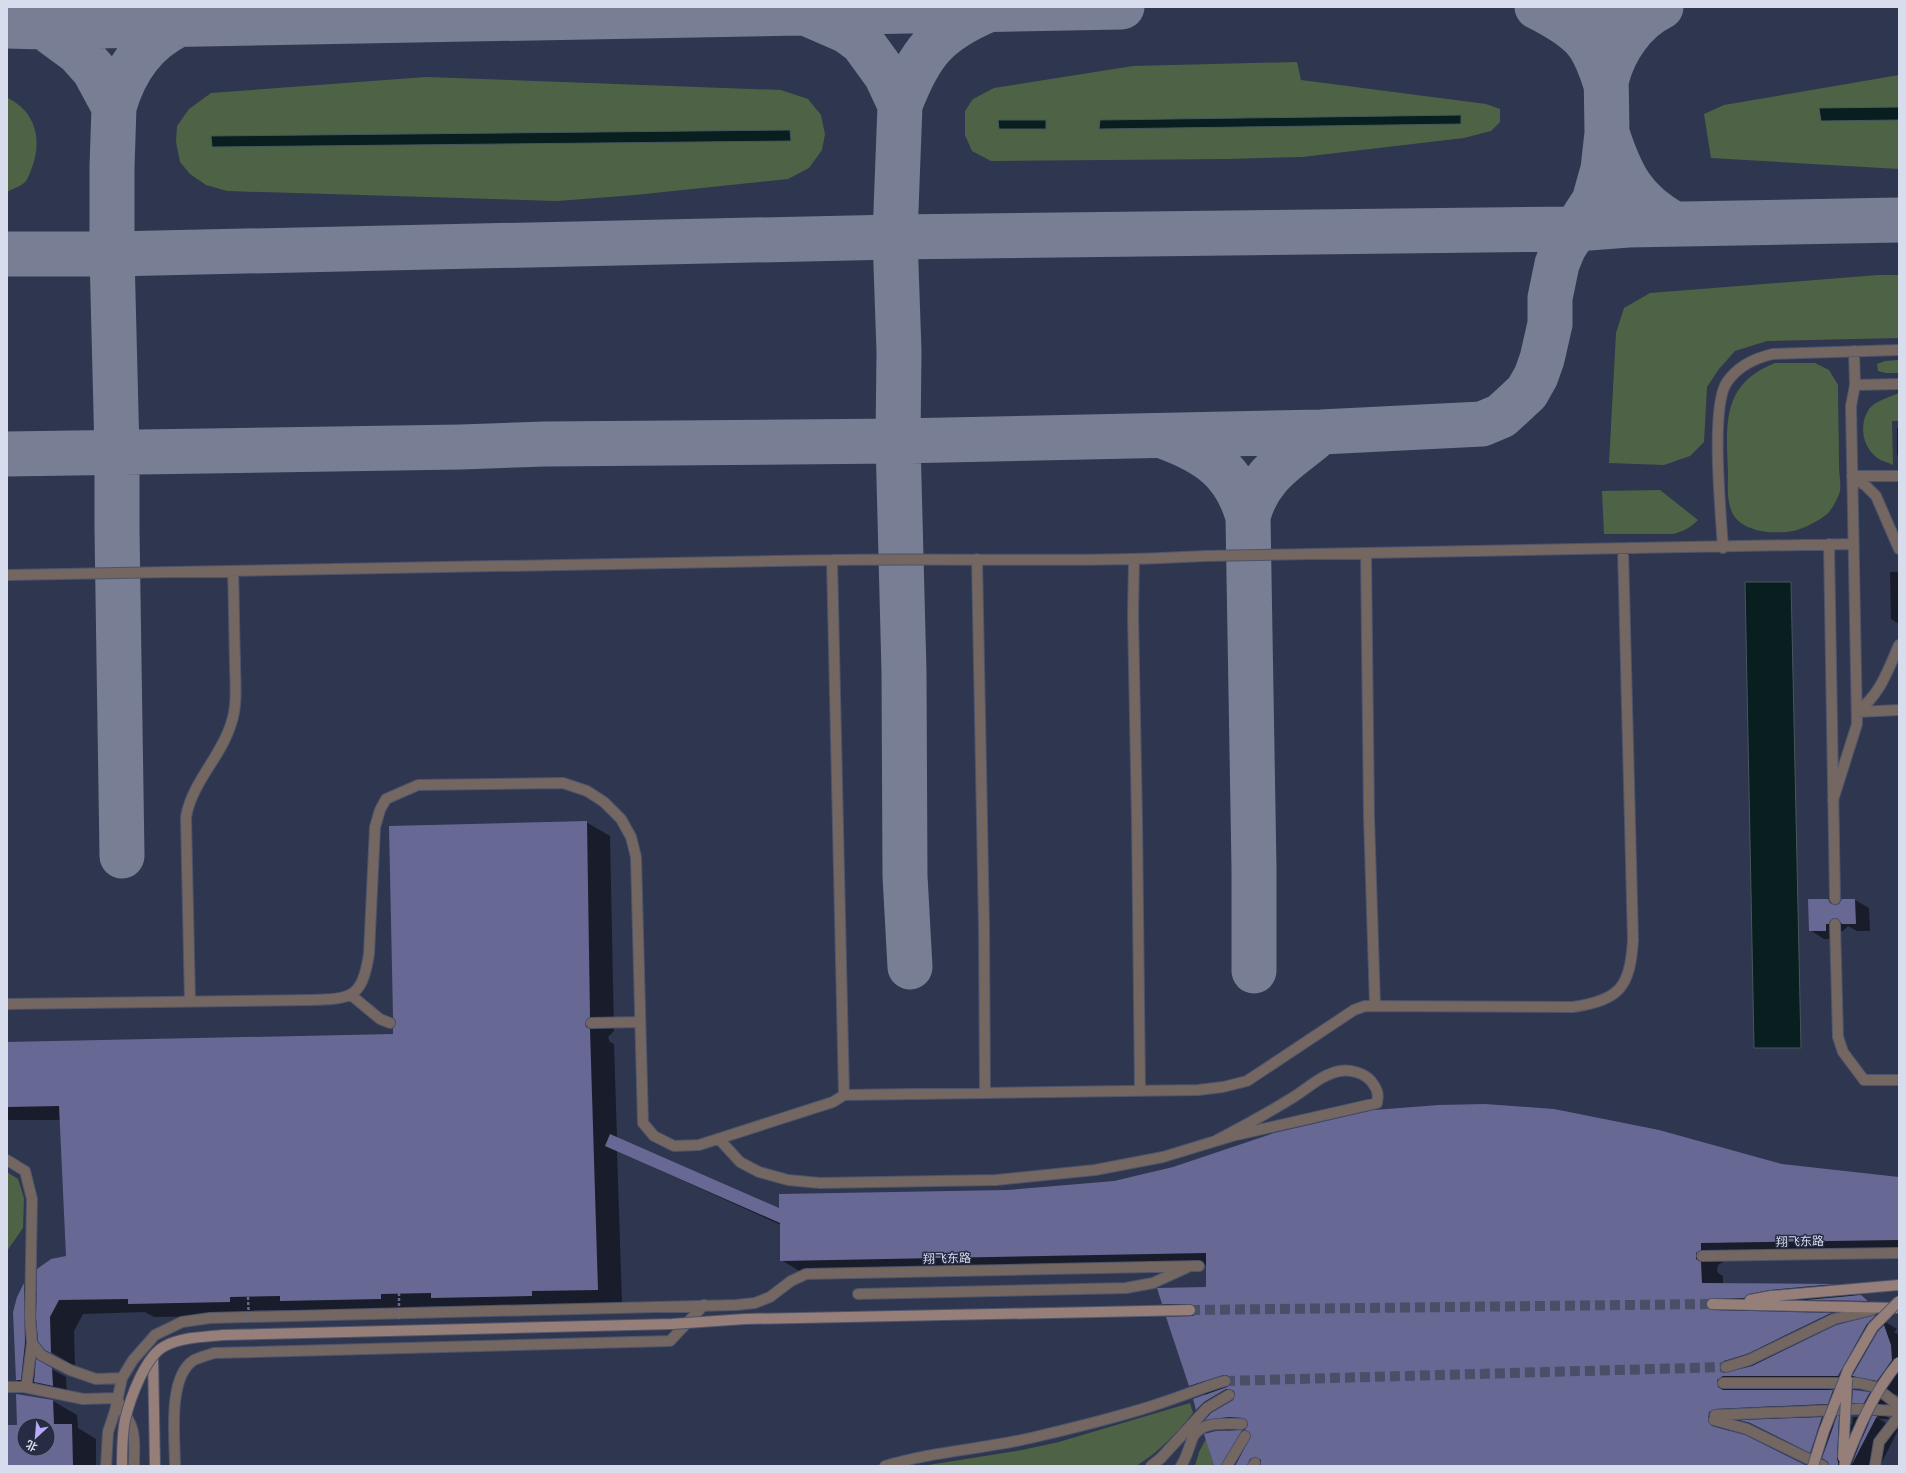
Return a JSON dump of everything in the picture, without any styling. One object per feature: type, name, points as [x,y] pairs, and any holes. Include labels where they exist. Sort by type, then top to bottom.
[{"type":"main road","points":[[1733,1304],[1771,1296],[1899,1286]]},
{"type":"main road","points":[[1813,1466],[1824,1431],[1848,1370],[1873,1327],[1899,1300]]},
{"type":"main road","points":[[1712,1304],[1899,1308]]},
{"type":"main road","points":[[122,1466],[122,1446],[125,1421],[132,1397],[146,1368],[153,1357],[165,1346],[188,1339],[222,1335],[249,1334],[672,1324],[746,1319],[878,1315],[1190,1310]]},
{"type":"main road","points":[[153,1357],[155,1466]]},
{"type":"main road","points":[[1843,1466],[1860,1424],[1888,1376],[1899,1362]]},
{"type":"main road","points":[[1843,1466],[1848,1370]]},
{"type":"street","points":[[1723,548],[1718,421],[1720,398],[1727,382],[1739,369],[1755,358],[1773,354],[1899,350]]},
{"type":"street","points":[[1833,800],[1857,724],[1851,406],[1855,385],[1854,351]]},
{"type":"street","points":[[1855,385],[1899,384]]},
{"type":"street","points":[[1852,476],[1899,476]]},
{"type":"street","points":[[1852,476],[1866,486],[1876,496],[1899,548]]},
{"type":"street","points":[[1829,544],[1835,899]]},
{"type":"street","points":[[7,575],[832,560],[1134,560],[1205,556],[1723,548],[1853,544]]},
{"type":"street","points":[[7,1004],[332,1000],[351,995],[362,984],[366,973],[369,954],[375,827],[380,810],[386,799],[418,785],[563,783],[587,791],[604,802],[621,819],[631,837],[636,856],[643,1123],[654,1136],[674,1146],[699,1145],[719,1139],[833,1102],[844,1095],[1198,1090],[1223,1087],[1247,1081],[1354,1010],[1375,1006],[1573,1007],[1595,1004],[1612,997],[1623,985],[1629,970],[1633,940],[1623,549]]},
{"type":"street","points":[[1366,554],[1369,816],[1375,1006]]},
{"type":"street","points":[[977,559],[984,926],[985,1093]]},
{"type":"street","points":[[832,560],[844,1095]]},
{"type":"street","points":[[1134,560],[1133,615],[1140,1090]]},
{"type":"street","points":[[190,1002],[186,817],[188,806],[196,788],[220,749],[232,724],[236,699],[234,571]]},
{"type":"street","points":[[1857,712],[1870,702],[1880,689],[1899,645]]},
{"type":"street","points":[[1857,712],[1899,710]]},
{"type":"street","points":[[1836,924],[1838,1038],[1843,1052],[1864,1080],[1899,1080]]},
{"type":"street","points":[[351,995],[380,1019],[390,1023]]},
{"type":"street","points":[[591,1023],[640,1022]]},
{"type":"street","points":[[719,1139],[740,1162],[759,1172],[788,1180],[820,1183],[996,1180],[1095,1170],[1163,1157],[1217,1140],[1377,1103],[1377,1089],[1368,1078],[1356,1071],[1340,1071],[1321,1079],[1292,1098],[1217,1140]]},
{"type":"street","points":[[7,1160],[25,1171],[32,1199],[30,1318],[32,1343],[28,1382],[24,1387]]},
{"type":"street","name":"翔飞东路","points":[[1702,1256],[1899,1253]]},
{"type":"street","name":"翔飞东路","points":[[106,1466],[108,1432],[122,1378],[133,1360],[155,1335],[182,1322],[210,1318],[755,1303],[770,1297],[791,1280],[806,1274],[1194,1266],[1153,1283],[1126,1288],[858,1294]]},
{"type":"street","points":[[175,1466],[174,1400],[180,1378],[193,1361],[214,1353],[670,1341],[704,1305]]},
{"type":"street","points":[[1726,1367],[1749,1360],[1834,1319],[1880,1308]]},
{"type":"street","points":[[32,1343],[41,1356],[70,1370],[96,1379],[122,1378]]},
{"type":"street","points":[[885,1466],[909,1459],[979,1449],[1035,1437],[1162,1403],[1200,1388],[1225,1381]]},
{"type":"street","points":[[1723,1383],[1859,1383],[1875,1387],[1899,1407]]},
{"type":"street","points":[[7,1387],[24,1387],[83,1399],[117,1398],[121,1409],[130,1423],[134,1435],[134,1466]]},
{"type":"street","points":[[1151,1466],[1161,1458],[1207,1408],[1229,1395]]},
{"type":"street","points":[[1823,1466],[1747,1429],[1714,1420],[1860,1409],[1899,1411]]},
{"type":"street","points":[[1875,1466],[1879,1442],[1899,1416]]},
{"type":"street","points":[[1181,1466],[1194,1435],[1206,1426],[1218,1423],[1242,1424]]},
{"type":"street","points":[[1227,1466],[1245,1436]]},
{"type":"path","points":[[399,1294],[399,1331]]},
{"type":"path","points":[[248,1296],[249,1334]]},
{"type":"green space","points":[[1297,62],[1301,80],[1486,104],[1500,109],[1500,122],[1491,131],[1464,138],[1302,157],[1227,159],[991,161],[972,151],[965,135],[965,111],[973,99],[994,88],[1133,66]]},
{"type":"green space","points":[[1899,75],[1899,169],[1711,158],[1704,114],[1724,105]]},
{"type":"green space","points":[[426,77],[781,90],[808,99],[821,115],[825,134],[822,150],[809,168],[788,179],[635,195],[557,201],[227,191],[206,185],[190,174],[180,162],[176,142],[177,126],[189,109],[211,93]]},
{"type":"green space","points":[[8,98],[18,104],[31,119],[36,138],[36,148],[35,159],[26,181],[20,186],[7,192]]},
{"type":"green space","points":[[1878,275],[1899,275],[1899,338],[1767,341],[1735,351],[1719,369],[1707,387],[1704,442],[1690,456],[1664,465],[1609,463],[1616,333],[1624,308],[1650,293]]},
{"type":"green space","points":[[1899,360],[1899,373],[1886,373],[1878,371],[1877,364],[1885,361]]},
{"type":"green space","points":[[1775,363],[1815,363],[1829,370],[1838,385],[1840,491],[1832,508],[1826,515],[1815,522],[1793,531],[1770,532],[1753,529],[1746,526],[1739,522],[1731,511],[1728,489],[1727,437],[1728,421],[1736,394],[1745,382],[1758,372]]},
{"type":"green space","points":[[1899,393],[1899,421],[1892,421],[1893,465],[1880,460],[1871,452],[1865,441],[1863,428],[1866,415],[1872,406],[1879,401]]},
{"type":"green space","points":[[1660,490],[1698,520],[1686,529],[1672,534],[1604,534],[1602,491]]},
{"type":"green space","points":[[7,1172],[18,1179],[24,1198],[23,1228],[7,1251]]},
{"type":"green space","points":[[1190,1403],[1193,1413],[1187,1420],[1160,1448],[1136,1466],[922,1466],[1022,1450],[1059,1442]]},
{"type":"green space","points":[[1206,1439],[1214,1466],[1195,1466],[1199,1452]]},
{"type":"shaded area","points":[[1899,107],[1899,120],[1821,121],[1819,108]]},
{"type":"shaded area","points":[[1461,115],[1461,124],[1099,129],[1100,120]]},
{"type":"shaded area","points":[[998,120],[1046,120],[1046,129],[999,129]]},
{"type":"shaded area","points":[[790,130],[791,141],[212,147],[211,136]]},
{"type":"shaded area","points":[[1745,582],[1791,582],[1801,1048],[1754,1048]]},
{"type":"building","points":[[587,821],[590,1017],[585,1023],[586,1027],[590,1029],[598,1290],[532,1291],[532,1296],[431,1298],[431,1293],[381,1294],[381,1299],[280,1301],[280,1296],[230,1297],[230,1302],[128,1304],[128,1299],[59,1300],[50,1317],[51,1353],[45,1350],[38,1341],[36,1318],[37,1269],[51,1259],[66,1256],[59,1106],[7,1107],[7,1042],[393,1034],[393,1029],[396,1022],[393,1017],[389,826]]},
{"type":"building","points":[[1808,899],[1828,899],[1830,903],[1835,905],[1839,904],[1842,899],[1855,899],[1856,924],[1842,924],[1838,919],[1834,918],[1829,924],[1826,924],[1826,931],[1809,931]]},
{"type":"building","points":[[1485,1104],[1554,1109],[1659,1130],[1782,1164],[1899,1177],[1899,1240],[1701,1243],[1701,1250],[1696,1253],[1696,1259],[1701,1262],[1702,1283],[1835,1284],[1770,1290],[1749,1294],[1744,1298],[1709,1299],[1706,1301],[1706,1307],[1712,1310],[1831,1313],[1747,1354],[1724,1361],[1720,1366],[1721,1371],[1724,1373],[1752,1366],[1836,1325],[1876,1315],[1867,1324],[1838,1376],[1723,1376],[1717,1380],[1718,1387],[1723,1390],[1833,1390],[1828,1404],[1715,1409],[1709,1412],[1708,1421],[1712,1426],[1745,1435],[1807,1466],[1261,1466],[1261,1460],[1255,1457],[1250,1459],[1247,1466],[1235,1466],[1251,1436],[1250,1433],[1245,1430],[1248,1425],[1247,1421],[1243,1418],[1229,1417],[1205,1420],[1211,1413],[1233,1400],[1235,1395],[1234,1391],[1226,1389],[1204,1402],[1196,1410],[1193,1399],[1227,1387],[1231,1383],[1231,1379],[1227,1375],[1223,1375],[1189,1386],[1166,1317],[1193,1316],[1196,1313],[1196,1307],[1190,1304],[1162,1304],[1157,1288],[1206,1287],[1206,1253],[780,1261],[780,1223],[605,1146],[610,1134],[779,1208],[779,1194],[1008,1190],[1114,1181],[1173,1167],[1274,1133],[1374,1110],[1439,1105]]},
{"type":"building","points":[[24,1283],[25,1343],[21,1380],[16,1380],[13,1312],[17,1297]]},
{"type":"building","points":[[1861,1295],[1868,1301],[1806,1300]]},
{"type":"building","points":[[1884,1325],[1891,1345],[1892,1360],[1877,1381],[1852,1376],[1878,1331]]},
{"type":"building","points":[[36,1359],[52,1368],[53,1386],[34,1382]]},
{"type":"building","points":[[1853,1390],[1870,1392],[1864,1403],[1852,1403]]},
{"type":"building","points":[[16,1394],[53,1400],[54,1417],[17,1417]]},
{"type":"building","points":[[1837,1416],[1839,1416],[1838,1466],[1829,1466],[1828,1462],[1822,1458]]},
{"type":"building","points":[[1872,1416],[1877,1416],[1851,1466],[1861,1441]]},
{"type":"building","points":[[1822,1417],[1810,1453],[1750,1423],[1740,1420]]},
{"type":"building","points":[[56,1424],[72,1424],[73,1466],[7,1466],[7,1425],[16,1425],[16,1457],[56,1457]]},
{"type":"building","points":[[1242,1430],[1221,1466],[1214,1466],[1204,1434],[1216,1431]]},
{"type":"taxiway","points":[[7,26],[44,27],[1122,7]]},
{"type":"taxiway","points":[[1537,7],[1566,23],[1584,39],[1597,59],[1605,82]]},
{"type":"taxiway","points":[[7,454],[461,447],[545,444],[898,441],[1321,432],[1482,424],[1501,416],[1527,392],[1536,376],[1542,359],[1550,324],[1550,298],[1557,264],[1564,247],[1594,201],[1603,169],[1607,133],[1605,7]]},
{"type":"taxiway","points":[[1607,78],[1610,67],[1626,37],[1642,20],[1661,7]]},
{"type":"taxiway","points":[[900,105],[915,71],[932,46],[955,27],[988,10]]},
{"type":"taxiway","points":[[808,14],[847,31],[862,42],[886,75],[900,105],[895,237],[899,351],[898,441],[904,672],[905,876],[910,967]]},
{"type":"taxiway","points":[[114,107],[118,94],[138,58],[156,39],[180,24]]},
{"type":"taxiway","points":[[44,27],[78,52],[94,70],[114,107],[112,254],[117,452],[122,856]]},
{"type":"taxiway","points":[[1607,133],[1618,162],[1630,186],[1648,206],[1674,224]]},
{"type":"taxiway","points":[[7,254],[112,254],[895,237],[1576,229],[1628,225],[1899,220]]},
{"type":"taxiway","points":[[1248,517],[1253,502],[1267,478],[1321,432]]},
{"type":"taxiway","points":[[1165,437],[1207,457],[1218,466],[1236,487],[1248,517],[1254,868],[1254,971]]},
{"type":"tunnel","points":[[1190,1310],[1712,1304]]},
{"type":"tunnel","points":[[1225,1381],[1726,1367]]}]
